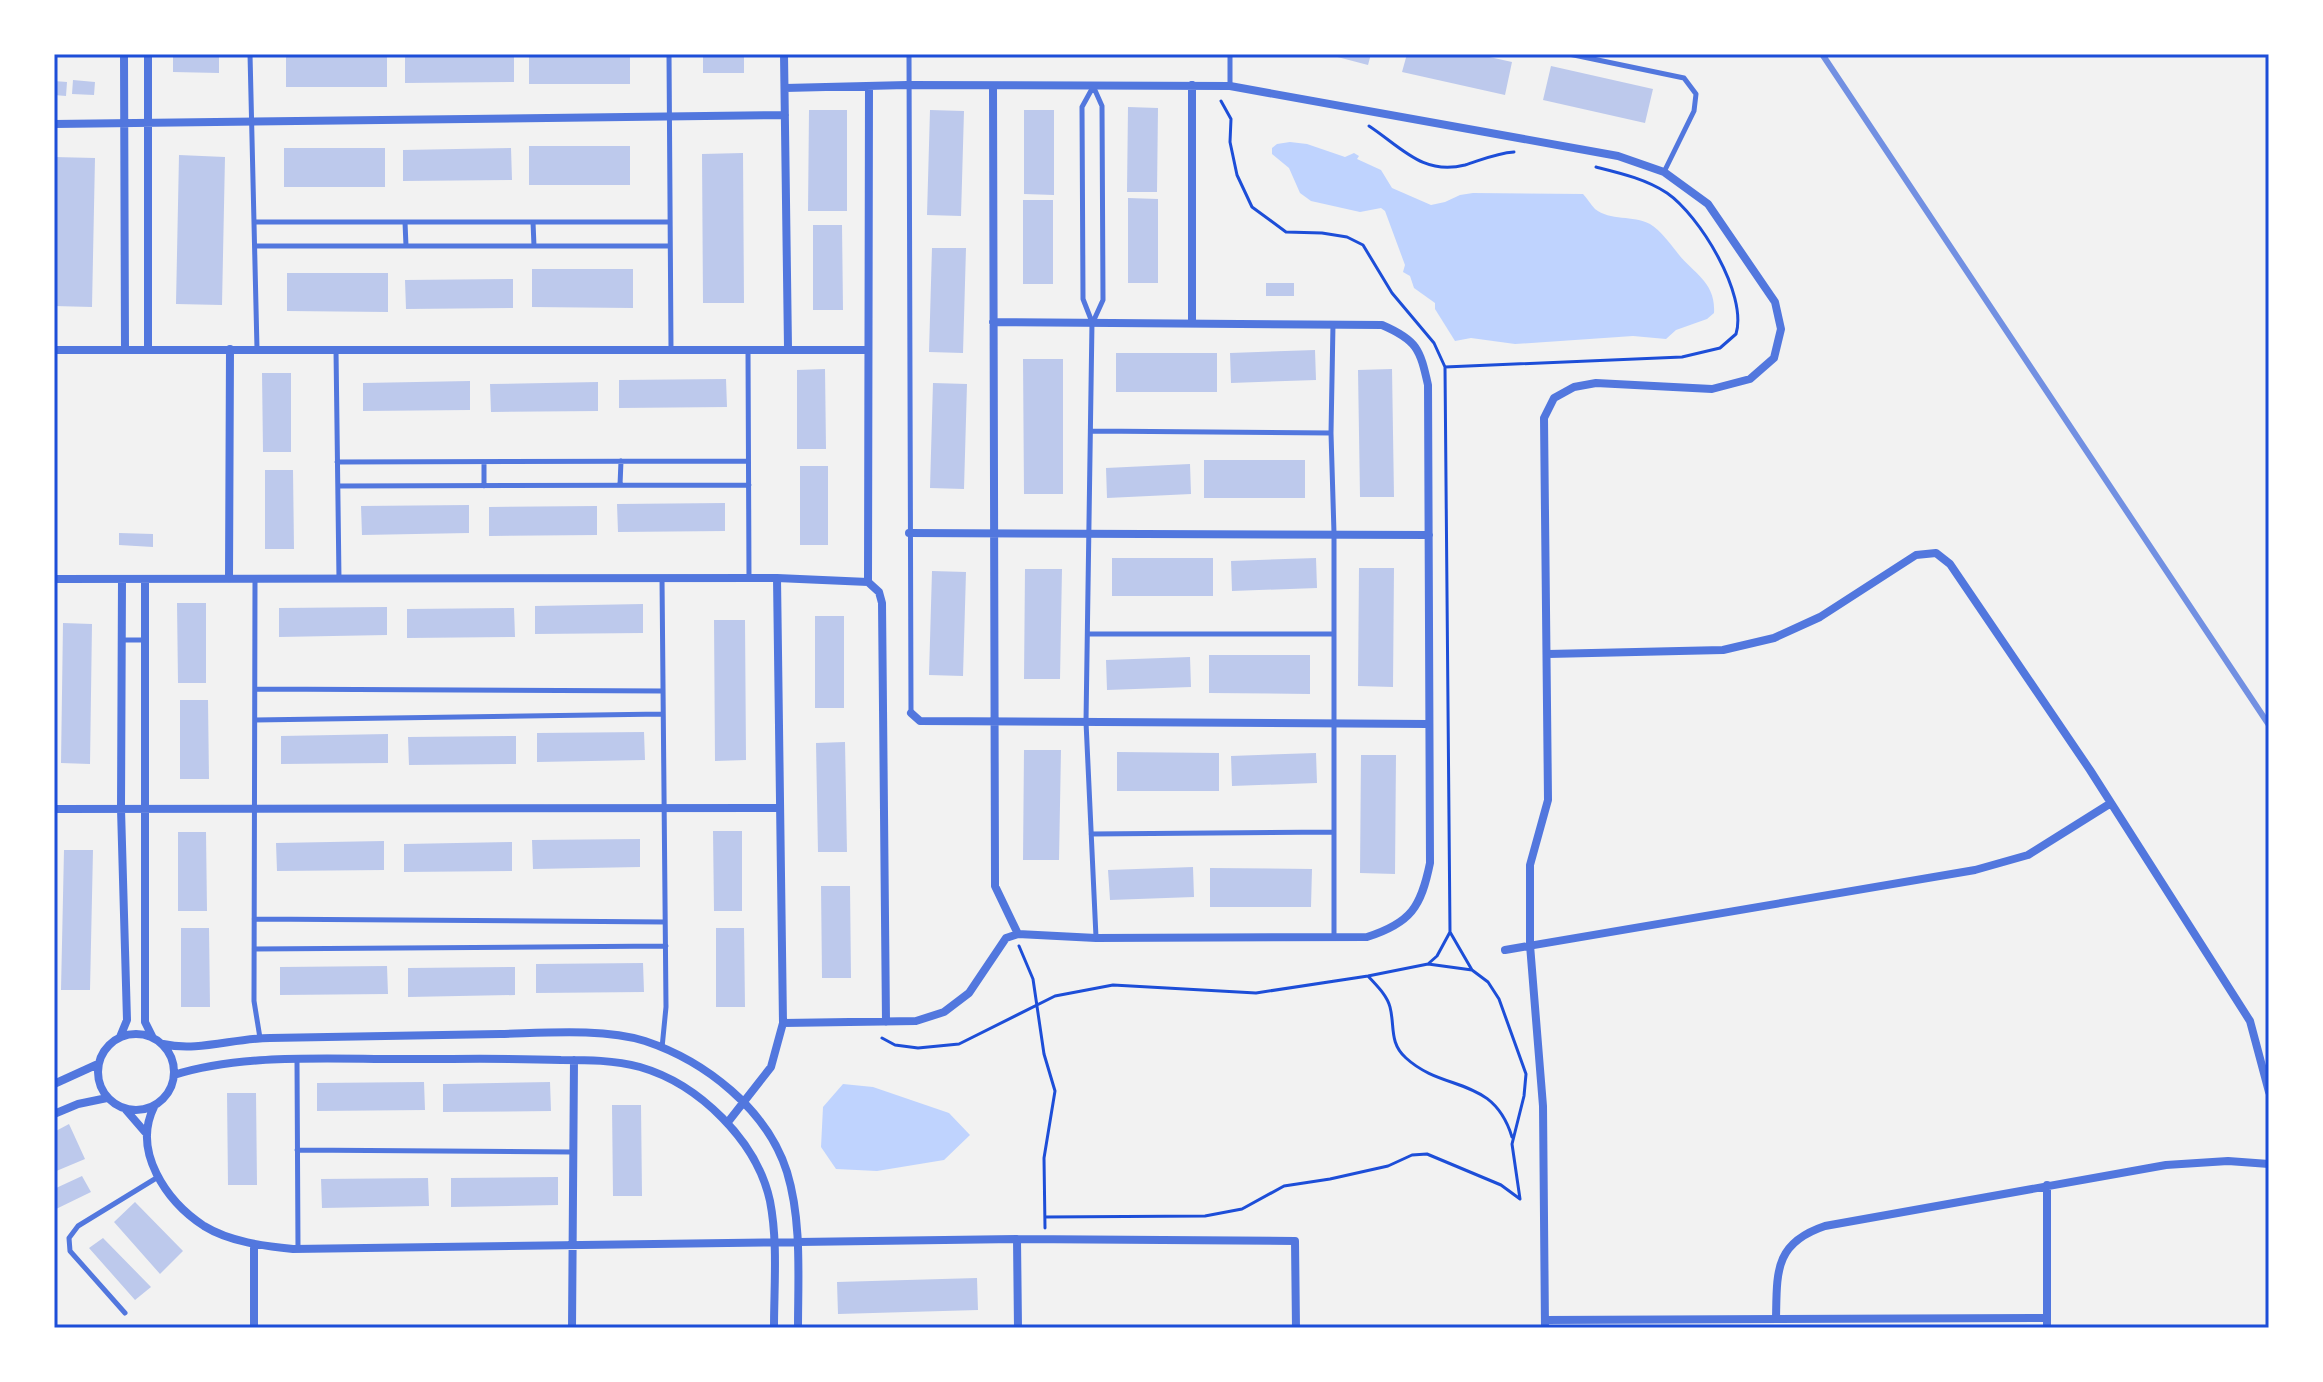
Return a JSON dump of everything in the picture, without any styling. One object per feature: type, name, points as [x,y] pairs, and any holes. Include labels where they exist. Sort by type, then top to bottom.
[{"type":"street","points":[[124,54],[125,349]]},
{"type":"street","points":[[148,54],[148,349]]},
{"type":"street","points":[[784,54],[788,348]]},
{"type":"street","points":[[785,88],[910,85],[1230,86],[1618,156],[1664,172],[1708,204],[1775,302],[1781,329],[1774,358],[1750,379],[1712,389],[1596,383],[1574,387],[1554,398],[1544,418],[1548,800],[1530,865],[1530,945],[1543,1106],[1545,1324],[1776,1319],[2047,1323],[2047,1185]]},
{"type":"street","points":[[1192,85],[1192,323]]},
{"type":"street","points":[[868,582],[869,86]]},
{"type":"street","points":[[993,86],[995,886],[1018,934]]},
{"type":"street","points":[[54,124],[785,115]]},
{"type":"street","points":[[783,1023],[916,1021],[944,1012],[969,993],[1006,938],[1018,934],[1096,938],[1367,937],[1385,931],[1408,916],[1416,909],[1425,890],[1430,863],[1428,385],[1422,356],[1414,343],[1405,335],[1382,325],[993,322]]},
{"type":"street","points":[[229,579],[230,349]]},
{"type":"street","points":[[54,350],[868,350]]},
{"type":"street","points":[[909,533],[1429,535]]},
{"type":"street","points":[[1548,654],[1723,650],[1774,638],[1820,617],[1916,555],[1936,553],[1950,564],[2111,803],[2250,1021],[2269,1092]]},
{"type":"street","points":[[728,1122],[771,1067],[783,1023],[777,578]]},
{"type":"street","points":[[54,579],[777,578],[868,582],[879,592],[882,603],[886,1022]]},
{"type":"street","points":[[122,579],[121,809],[127,1020],[120,1037],[102,1053],[98,1064],[100,1088],[107,1098],[126,1110],[145,1132]]},
{"type":"street","points":[[145,579],[145,1022],[153,1038]]},
{"type":"street","points":[[911,713],[920,721],[1428,724]]},
{"type":"street","points":[[1505,950],[1975,870],[2028,855],[2111,803]]},
{"type":"street","points":[[54,809],[780,808]]},
{"type":"street","points":[[120,1037],[142,1034],[184,1049],[260,1038],[574,1034],[642,1041],[662,1048],[713,1076],[744,1102],[783,1161],[791,1189],[797,1242],[798,1328]]},
{"type":"street","points":[[126,1110],[154,1107],[171,1088],[174,1064],[163,1044]]},
{"type":"street","points":[[174,1075],[206,1066],[297,1061],[574,1060],[608,1061],[641,1068],[696,1096],[728,1122],[762,1175],[770,1201],[774,1241],[774,1328]]},
{"type":"street","points":[[572,1328],[574,1060]]},
{"type":"street","points":[[54,1084],[98,1064]]},
{"type":"street","points":[[54,1114],[78,1104],[107,1098]]},
{"type":"street","points":[[154,1107],[145,1132],[149,1158],[172,1197],[205,1226],[254,1245],[298,1249],[1017,1239],[1295,1241],[1296,1328]]},
{"type":"street","points":[[1776,1319],[1778,1266],[1788,1247],[1806,1232],[1825,1226],[2166,1165],[2228,1161],[2269,1164]]},
{"type":"street","points":[[1017,1239],[1018,1328]]},
{"type":"street","points":[[254,1245],[254,1328]]},
{"type":"lane","points":[[250,54],[257,349]]},
{"type":"lane","points":[[669,54],[671,348]]},
{"type":"lane","points":[[909,54],[911,713]]},
{"type":"lane","points":[[1230,54],[1230,86]]},
{"type":"lane","points":[[1569,54],[1684,78],[1696,94],[1694,111],[1664,172]]},
{"type":"lane","points":[[1092,322],[1103,300],[1102,106],[1093,87]]},
{"type":"lane","points":[[1093,87],[1082,107],[1083,299],[1092,322],[1086,722],[1096,938]]},
{"type":"lane","points":[[254,222],[670,222]]},
{"type":"lane","points":[[405,222],[406,246]]},
{"type":"lane","points":[[533,222],[534,246]]},
{"type":"lane","points":[[255,246],[670,246]]},
{"type":"lane","points":[[1333,323],[1334,936]]},
{"type":"lane","points":[[748,348],[749,578]]},
{"type":"lane","points":[[336,349],[339,579]]},
{"type":"lane","points":[[1091,431],[1331,433]]},
{"type":"lane","points":[[620,485],[621,461]]},
{"type":"lane","points":[[337,462],[748,461]]},
{"type":"lane","points":[[484,462],[484,486]]},
{"type":"lane","points":[[338,486],[749,485]]},
{"type":"lane","points":[[662,578],[666,946],[662,1048]]},
{"type":"lane","points":[[255,579],[254,1001],[260,1038]]},
{"type":"lane","points":[[1088,634],[1334,634]]},
{"type":"lane","points":[[121,640],[145,640]]},
{"type":"lane","points":[[255,689],[663,691]]},
{"type":"lane","points":[[255,720],[663,714]]},
{"type":"lane","points":[[1091,834],[1335,832]]},
{"type":"lane","points":[[254,919],[665,922]]},
{"type":"lane","points":[[254,949],[666,946]]},
{"type":"lane","points":[[297,1061],[298,1249]]},
{"type":"lane","points":[[297,1150],[573,1152]]},
{"type":"lane","points":[[125,1313],[70,1251],[69,1238],[78,1226],[158,1177]]},
{"type":"path","points":[[1192,100],[1231,100]]},
{"type":"path","points":[[1221,101],[1231,119],[1230,142],[1237,175],[1252,207],[1286,232],[1347,237],[1363,245],[1392,293],[1434,343],[1445,367],[1450,932],[1437,956],[1428,964]]},
{"type":"path","points":[[1360,120],[1418,163],[1430,166],[1449,168],[1509,152],[1518,153]]},
{"type":"path","points":[[1445,367],[1682,357],[1720,348],[1736,334],[1738,311],[1729,281],[1715,253],[1682,205],[1664,191],[1634,178],[1584,164]]},
{"type":"path","points":[[1045,1217],[1205,1216],[1225,1213],[1242,1209],[1284,1186],[1344,1176],[1388,1166],[1412,1155],[1427,1154],[1501,1185],[1520,1199],[1513,1139],[1526,1074],[1499,999],[1488,982],[1472,970],[1450,932]]},
{"type":"path","points":[[1018,934],[1038,1004],[1044,1054],[1055,1091],[1044,1158],[1045,1240]]},
{"type":"path","points":[[882,1038],[895,1045],[918,1048],[959,1044],[1055,996],[1113,985],[1256,993],[1428,964],[1472,970]]},
{"type":"path","points":[[1368,976],[1390,1005],[1392,1035],[1398,1050],[1408,1060],[1436,1075],[1458,1082],[1497,1105],[1513,1139]]},
{"type":"water","points":[[1277,144],[1307,144],[1345,157],[1354,153],[1359,156],[1357,159],[1381,170],[1392,188],[1431,205],[1473,193],[1583,194],[1601,213],[1643,221],[1658,230],[1707,285],[1714,302],[1714,313],[1707,319],[1676,330],[1666,339],[1633,336],[1515,344],[1471,338],[1455,341],[1435,309],[1435,303],[1414,288],[1410,276],[1403,272],[1405,265],[1385,211],[1381,208],[1360,212],[1311,201],[1300,193],[1289,168],[1272,154],[1272,148]]},
{"type":"water","points":[[843,1084],[873,1087],[949,1113],[970,1135],[944,1160],[877,1171],[836,1169],[821,1147],[823,1107]]},
{"type":"building","points":[[173,54],[219,54],[219,73],[173,72]]},
{"type":"building","points":[[286,54],[387,54],[387,87],[286,87]]},
{"type":"building","points":[[405,54],[514,54],[514,82],[405,83]]},
{"type":"building","points":[[529,54],[630,54],[630,84],[529,84]]},
{"type":"building","points":[[703,54],[744,54],[744,73],[703,73]]},
{"type":"building","points":[[1326,54],[1371,54],[1368,65]]},
{"type":"building","points":[[1407,54],[1476,54],[1512,62],[1505,95],[1402,72]]},
{"type":"building","points":[[1551,66],[1653,89],[1645,123],[1543,100]]},
{"type":"building","points":[[73,80],[95,82],[94,95],[72,94]]},
{"type":"building","points":[[54,81],[67,82],[66,96],[54,95]]},
{"type":"building","points":[[1128,107],[1158,108],[1157,192],[1127,192]]},
{"type":"building","points":[[809,110],[847,110],[847,211],[808,211]]},
{"type":"building","points":[[930,110],[964,111],[961,216],[927,215]]},
{"type":"building","points":[[1024,110],[1054,110],[1054,195],[1024,194]]},
{"type":"building","points":[[529,146],[630,146],[630,185],[529,185]]},
{"type":"building","points":[[284,148],[385,148],[385,187],[284,187]]},
{"type":"building","points":[[511,148],[512,180],[403,181],[403,150]]},
{"type":"building","points":[[743,153],[744,303],[703,303],[702,154]]},
{"type":"building","points":[[179,155],[225,157],[222,305],[176,304]]},
{"type":"building","points":[[54,157],[95,158],[92,307],[54,306]]},
{"type":"building","points":[[1128,198],[1158,199],[1158,283],[1128,283]]},
{"type":"building","points":[[1023,200],[1053,200],[1053,284],[1023,284]]},
{"type":"building","points":[[813,225],[842,225],[843,310],[813,310]]},
{"type":"building","points":[[932,248],[966,248],[963,353],[929,352]]},
{"type":"building","points":[[532,269],[633,269],[633,308],[532,307]]},
{"type":"building","points":[[287,273],[388,273],[388,312],[287,311]]},
{"type":"building","points":[[513,279],[513,308],[406,309],[405,280]]},
{"type":"building","points":[[1266,283],[1294,283],[1294,296],[1266,296]]},
{"type":"building","points":[[1315,350],[1316,380],[1231,383],[1230,353]]},
{"type":"building","points":[[1116,353],[1217,353],[1217,392],[1116,392]]},
{"type":"building","points":[[1023,359],[1063,359],[1063,494],[1024,494]]},
{"type":"building","points":[[825,369],[826,449],[797,449],[797,370]]},
{"type":"building","points":[[1392,369],[1394,497],[1360,497],[1358,370]]},
{"type":"building","points":[[262,373],[291,373],[291,452],[263,452]]},
{"type":"building","points":[[726,379],[727,407],[619,408],[619,380]]},
{"type":"building","points":[[470,381],[470,410],[363,411],[363,383]]},
{"type":"building","points":[[598,382],[598,411],[491,412],[490,384]]},
{"type":"building","points":[[933,383],[967,384],[964,489],[930,488]]},
{"type":"building","points":[[1204,460],[1305,460],[1305,498],[1204,498]]},
{"type":"building","points":[[1190,464],[1191,494],[1107,498],[1106,468]]},
{"type":"building","points":[[800,466],[828,466],[828,545],[800,545]]},
{"type":"building","points":[[265,470],[293,470],[294,549],[265,549]]},
{"type":"building","points":[[725,503],[725,531],[618,532],[617,504]]},
{"type":"building","points":[[469,505],[469,533],[362,535],[361,506]]},
{"type":"building","points":[[597,506],[597,535],[489,536],[489,507]]},
{"type":"building","points":[[119,533],[153,534],[153,547],[119,545]]},
{"type":"building","points":[[1112,558],[1213,558],[1213,596],[1112,596]]},
{"type":"building","points":[[1316,558],[1317,588],[1232,591],[1231,561]]},
{"type":"building","points":[[1359,568],[1394,568],[1393,687],[1358,686]]},
{"type":"building","points":[[1025,569],[1062,569],[1060,679],[1024,679]]},
{"type":"building","points":[[932,571],[966,572],[963,676],[929,675]]},
{"type":"building","points":[[177,603],[206,603],[206,683],[178,683]]},
{"type":"building","points":[[643,604],[643,633],[535,634],[535,606]]},
{"type":"building","points":[[387,607],[387,635],[279,637],[279,608]]},
{"type":"building","points":[[514,608],[515,637],[407,638],[407,609]]},
{"type":"building","points":[[815,616],[844,616],[844,708],[815,708]]},
{"type":"building","points":[[714,620],[745,620],[746,760],[715,761]]},
{"type":"building","points":[[63,623],[92,624],[90,764],[61,763]]},
{"type":"building","points":[[1209,655],[1310,655],[1310,694],[1209,693]]},
{"type":"building","points":[[1190,657],[1191,687],[1107,690],[1106,660]]},
{"type":"building","points":[[180,700],[208,700],[209,779],[180,779]]},
{"type":"building","points":[[644,732],[645,760],[537,762],[537,733]]},
{"type":"building","points":[[388,734],[388,763],[281,764],[281,736]]},
{"type":"building","points":[[516,736],[516,764],[409,765],[408,737]]},
{"type":"building","points":[[845,742],[847,852],[818,852],[816,743]]},
{"type":"building","points":[[1024,750],[1061,750],[1059,860],[1023,860]]},
{"type":"building","points":[[1117,752],[1219,753],[1219,791],[1117,791]]},
{"type":"building","points":[[1316,753],[1317,783],[1232,786],[1231,756]]},
{"type":"building","points":[[1361,755],[1396,755],[1395,874],[1360,873]]},
{"type":"building","points":[[713,831],[742,831],[742,911],[714,911]]},
{"type":"building","points":[[178,832],[206,832],[207,911],[178,911]]},
{"type":"building","points":[[640,839],[640,867],[533,869],[532,840]]},
{"type":"building","points":[[384,841],[384,870],[277,871],[276,843]]},
{"type":"building","points":[[512,842],[512,871],[404,872],[404,844]]},
{"type":"building","points":[[64,850],[93,850],[90,990],[61,990]]},
{"type":"building","points":[[1193,867],[1194,897],[1110,900],[1108,870]]},
{"type":"building","points":[[1210,868],[1312,869],[1311,907],[1210,907]]},
{"type":"building","points":[[821,886],[850,886],[851,978],[822,978]]},
{"type":"building","points":[[181,928],[209,928],[210,1007],[181,1007]]},
{"type":"building","points":[[716,928],[744,928],[745,1007],[716,1007]]},
{"type":"building","points":[[643,963],[644,992],[536,993],[536,964]]},
{"type":"building","points":[[387,966],[388,994],[280,995],[280,967]]},
{"type":"building","points":[[515,967],[515,995],[408,997],[408,968]]},
{"type":"building","points":[[424,1082],[425,1110],[317,1111],[317,1083]]},
{"type":"building","points":[[550,1082],[551,1111],[443,1112],[443,1084]]},
{"type":"building","points":[[227,1093],[256,1093],[257,1185],[228,1185]]},
{"type":"building","points":[[612,1105],[641,1105],[642,1196],[613,1196]]},
{"type":"building","points":[[69,1124],[85,1159],[54,1172],[54,1132]]},
{"type":"building","points":[[82,1176],[91,1192],[54,1210],[54,1189]]},
{"type":"building","points":[[558,1177],[558,1205],[451,1207],[451,1178]]},
{"type":"building","points":[[428,1178],[429,1206],[322,1208],[321,1179]]},
{"type":"building","points":[[135,1202],[183,1251],[160,1274],[114,1222]]},
{"type":"building","points":[[103,1238],[151,1287],[135,1300],[89,1248]]},
{"type":"building","points":[[977,1278],[978,1310],[838,1314],[837,1282]]},
{"type":"railway","points":[[1822,54],[2269,725]]}]
